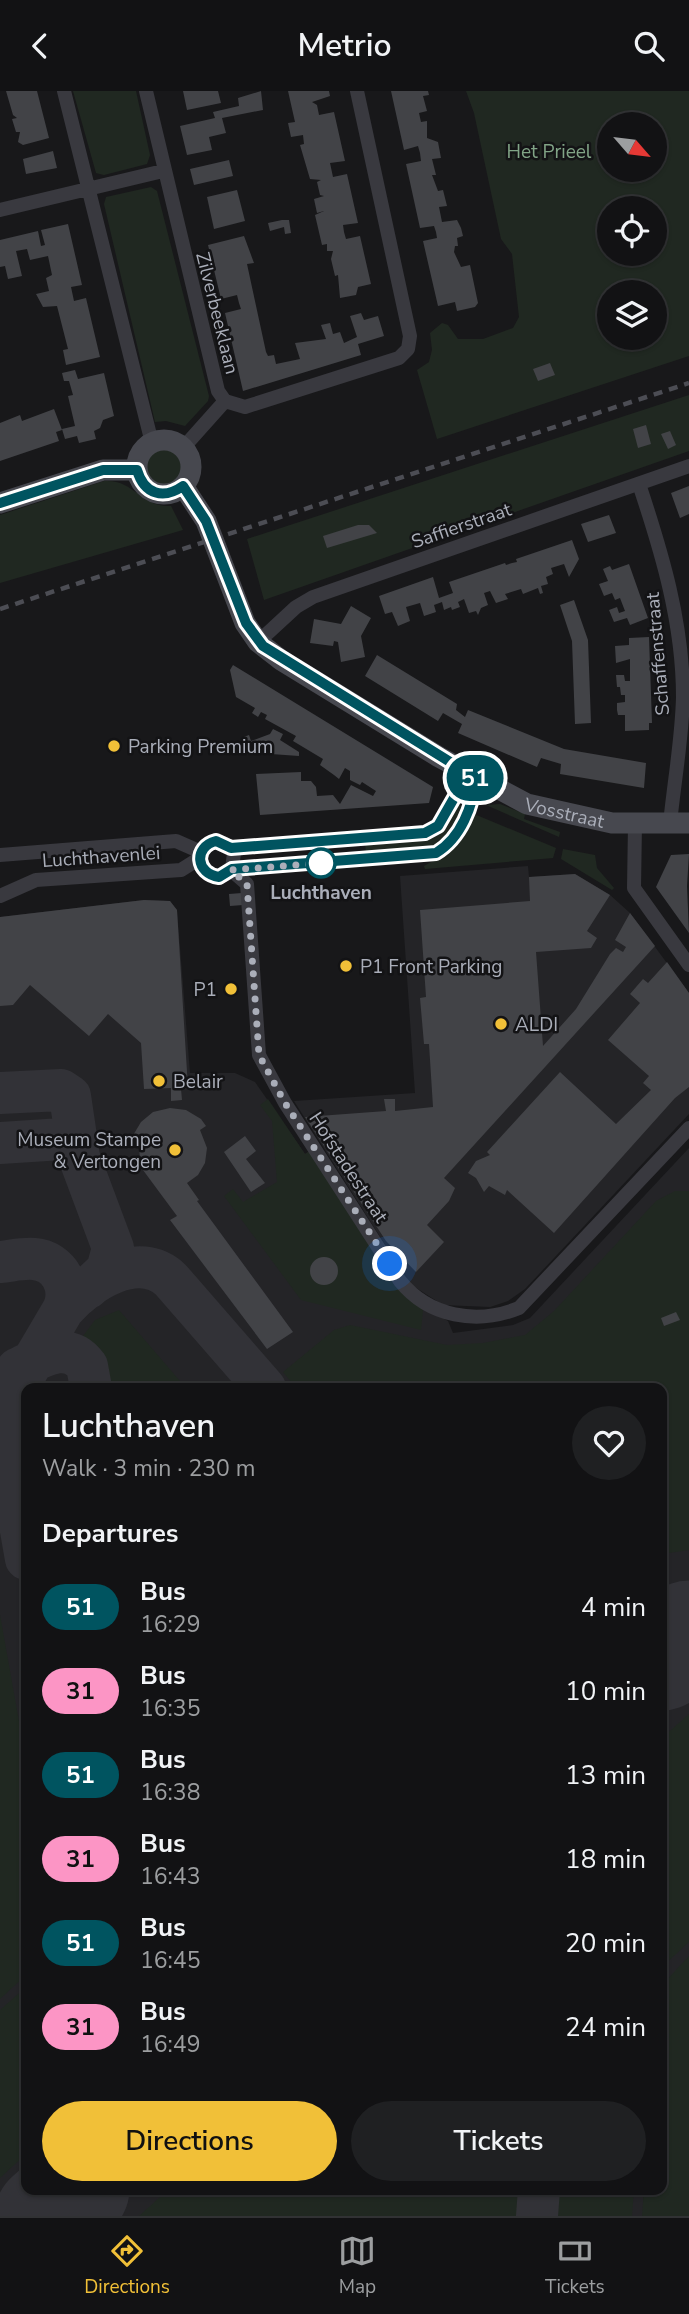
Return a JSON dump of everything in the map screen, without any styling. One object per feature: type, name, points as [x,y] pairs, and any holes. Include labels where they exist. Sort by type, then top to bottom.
[{"type":"street","points":[[64,91],[152,443]]},
{"type":"street","name":"Zilverbeeklaan","points":[[146,91],[163,171],[218,391],[225,401],[183,448]]},
{"type":"street","points":[[225,401],[245,407],[399,358],[408,349],[410,336],[357,91]]},
{"type":"street","points":[[0,210],[163,171]]},
{"type":"street","points":[[169,441],[183,448],[191,467],[183,486],[165,495],[146,488],[137,470],[140,454],[152,443],[169,441]]},
{"type":"street","name":"Saffierstraat","points":[[258,642],[296,607],[313,597],[689,466]]},
{"type":"street","points":[[0,503],[103,470],[137,470]]},
{"type":"street","name":"Schaffenstraat","points":[[639,484],[682,626],[679,823]]},
{"type":"street","name":"Vosstraat","points":[[183,486],[206,521],[246,623],[258,642],[281,660],[511,797],[546,810],[635,824],[679,823]]},
{"type":"street","points":[[200,855],[201,866],[208,874],[219,877],[232,870],[429,855],[445,848],[473,801],[476,778]]},
{"type":"street","name":"Luchthavenlei","points":[[0,896],[36,880],[181,870],[216,841],[231,848],[432,831],[438,826],[458,791],[476,778]]},
{"type":"street","points":[[635,824],[634,888],[689,965]]},
{"type":"street","points":[[350,839],[352,861]]},
{"type":"street","name":"Luchthavenlei","points":[[0,855],[176,842],[200,855]]},
{"type":"street","points":[[231,848],[235,857],[232,870]]},
{"type":"street","name":"Hofstadestraat","points":[[232,870],[247,884],[259,1055],[292,1114],[410,1293],[420,1302],[452,1315],[504,1314],[519,1308],[689,1128]]},
{"type":"shaded area","points":[[528,866],[529,877],[575,874],[610,895],[630,913],[689,993],[689,1114],[525,1289],[508,1301],[490,1307],[443,1305],[410,1284],[294,1101],[415,1093],[400,876]]},
{"type":"shaded area","points":[[144,900],[170,901],[177,910],[190,1073],[235,1073],[255,1082],[305,1154],[310,1151],[414,1303],[448,1321],[453,1333],[513,1325],[530,1318],[689,1148],[689,2116],[667,2136],[667,1383],[21,1383],[21,2195],[644,2195],[643,2216],[0,2216],[0,917]]},
{"type":"green space","points":[[73,91],[136,91],[150,155],[147,164],[104,175],[96,173]]},
{"type":"green space","name":"Het Prieel","points":[[466,91],[689,91],[689,356],[437,439],[417,370],[429,362],[432,350],[430,333],[442,323],[448,325],[458,339],[483,339],[513,328],[519,317],[512,254],[501,239],[474,113]]},
{"type":"green space","points":[[151,187],[157,191],[209,396],[208,401],[185,426],[166,421],[155,422],[104,204],[106,197]]},
{"type":"green space","points":[[689,395],[689,451],[264,600],[247,539]]},
{"type":"green space","points":[[164,450],[177,455],[182,468],[177,481],[164,486],[151,481],[146,468],[151,455]]},
{"type":"green space","points":[[104,481],[123,484],[151,502],[171,506],[183,530],[0,583],[0,515]]},
{"type":"green space","points":[[458,804],[463,807],[447,836],[436,846],[366,853],[365,843],[438,835]]},
{"type":"green space","points":[[500,804],[525,814],[524,819],[560,832],[559,837],[486,805]]},
{"type":"green space","points":[[474,814],[556,848],[553,858],[425,869],[424,866],[452,850]]},
{"type":"green space","points":[[563,849],[595,855],[597,868],[614,888],[612,890],[561,859]]},
{"type":"green space","points":[[268,1099],[305,1154],[310,1151],[414,1303],[423,1310],[421,1330],[301,1300],[224,1196],[233,1189],[243,1202],[277,1182],[272,1121],[260,1105]]},
{"type":"green space","points":[[675,1191],[689,1191],[689,1550],[667,1553],[667,1383],[292,1383],[283,1372],[334,1330],[350,1325],[447,1345],[483,1343],[525,1335],[554,1311],[656,1201]]},
{"type":"green space","points":[[119,1310],[182,1383],[108,1383],[83,1336],[95,1320]]},
{"type":"green space","points":[[0,1615],[21,1732],[21,1980],[0,1999]]},
{"type":"green space","points":[[689,1714],[689,1942],[667,1962],[667,1734]]},
{"type":"green space","points":[[689,1956],[689,2216],[642,2216],[644,2195],[667,2195],[667,1980]]},
{"type":"green space","points":[[21,1991],[21,2159],[0,2178],[0,2010]]},
{"type":"green space","points":[[162,2195],[522,2195],[520,2216],[139,2216]]},
{"type":"green space","points":[[554,2195],[634,2195],[632,2216],[552,2216]]},
{"type":"building","points":[[6,91],[37,91],[49,138],[23,145],[18,142],[20,132],[16,132],[12,119],[17,118],[13,115]]},
{"type":"building","points":[[183,91],[218,91],[221,103],[187,110]]},
{"type":"building","points":[[261,91],[263,110],[222,118],[226,133],[209,137],[212,150],[187,155],[180,126],[215,118],[213,112],[239,106],[238,98]]},
{"type":"building","points":[[288,91],[329,91],[330,96],[312,102],[317,105],[319,115],[334,112],[345,161],[330,163],[333,177],[347,174],[358,223],[343,225],[344,232],[346,239],[360,236],[371,284],[358,287],[356,295],[340,298],[338,275],[335,276],[331,259],[333,251],[327,251],[327,244],[322,245],[315,215],[324,211],[317,213],[314,199],[324,196],[320,195],[317,182],[321,180],[310,179],[300,145],[304,144],[303,135],[291,137],[288,123],[295,122]]},
{"type":"building","points":[[391,91],[428,91],[429,95],[423,96],[427,111],[419,113],[421,122],[427,121],[427,138],[438,142],[441,158],[432,159],[436,175],[432,175],[438,191],[443,190],[447,206],[439,207],[442,222],[457,220],[461,228],[463,236],[457,238],[458,246],[455,246],[454,252],[461,267],[470,265],[478,303],[475,307],[457,311],[455,302],[438,306],[423,241],[437,238],[436,232],[434,226],[420,228],[406,164],[421,161],[420,153],[418,146],[404,150]]},
{"type":"building","points":[[53,151],[57,168],[26,174],[23,159]]},
{"type":"building","points":[[229,160],[233,176],[194,185],[190,169]]},
{"type":"building","points":[[237,190],[245,221],[214,229],[207,197]]},
{"type":"building","points":[[289,220],[291,233],[285,234],[284,227],[270,231],[268,223]]},
{"type":"building","points":[[68,224],[82,285],[71,287],[74,301],[86,298],[100,357],[66,365],[63,350],[68,349],[57,306],[43,307],[36,294],[49,291],[46,278],[52,275],[48,256],[30,260],[27,249],[16,251],[22,276],[8,279],[5,266],[0,267],[0,240],[38,231],[41,246],[45,245],[41,230]]},
{"type":"building","points":[[244,236],[254,263],[247,264],[266,352],[268,356],[274,355],[276,364],[300,359],[295,343],[326,339],[321,325],[330,323],[333,334],[340,332],[344,343],[357,337],[350,316],[361,313],[364,320],[378,316],[384,336],[358,344],[361,355],[243,391],[225,313],[241,309],[237,295],[221,299],[208,245]]},
{"type":"building","points":[[550,363],[555,375],[538,381],[533,369]]},
{"type":"building","points":[[75,370],[78,379],[104,373],[114,416],[103,420],[100,428],[94,431],[96,439],[79,443],[77,436],[65,439],[62,429],[75,426],[68,396],[73,395],[69,381],[64,381],[62,373]]},
{"type":"building","points":[[54,409],[62,430],[56,432],[59,441],[0,461],[0,423],[20,415],[22,421]]},
{"type":"building","points":[[646,425],[651,444],[638,448],[633,429]]},
{"type":"building","points":[[670,431],[676,445],[668,449],[661,434]]},
{"type":"building","points":[[689,486],[689,514],[680,518],[671,493]]},
{"type":"building","points":[[609,515],[616,533],[588,542],[581,524]]},
{"type":"building","points":[[358,525],[369,525],[377,533],[327,548],[323,536]]},
{"type":"building","points":[[572,540],[579,559],[569,577],[564,564],[551,568],[553,574],[546,577],[548,584],[541,586],[543,593],[540,594],[538,588],[523,594],[521,589],[505,594],[508,599],[496,603],[490,591],[484,593],[488,605],[481,608],[478,615],[476,611],[469,613],[464,599],[458,602],[460,607],[452,610],[451,607],[444,610],[442,602],[434,605],[436,612],[424,616],[420,603],[406,607],[410,621],[398,626],[392,612],[385,614],[379,596],[433,577],[439,598],[453,593],[449,582],[505,563],[517,562],[516,559]]},
{"type":"building","points":[[629,564],[648,618],[630,625],[627,618],[614,622],[609,610],[617,607],[619,613],[625,611],[620,598],[615,600],[612,593],[604,596],[599,584],[608,581],[603,569],[610,566],[612,570]]},
{"type":"building","points":[[574,600],[588,640],[591,723],[575,724],[572,641],[560,605]]},
{"type":"building","points":[[351,606],[371,618],[361,636],[365,657],[341,662],[338,642],[334,641],[333,646],[310,643],[314,619],[341,624]]},
{"type":"building","points":[[649,637],[652,723],[649,723],[649,730],[625,731],[625,715],[618,715],[617,703],[625,702],[625,695],[621,695],[620,687],[617,687],[616,675],[624,675],[625,681],[630,681],[630,659],[616,663],[615,646],[629,645],[629,638]]},
{"type":"building","points":[[377,655],[457,704],[456,710],[465,717],[468,710],[564,749],[646,763],[644,788],[560,774],[561,764],[541,758],[537,767],[458,733],[462,724],[443,713],[438,721],[365,676]]},
{"type":"building","points":[[233,665],[433,787],[429,803],[260,815],[256,774],[301,772],[301,781],[311,781],[316,787],[317,796],[333,795],[340,804],[351,785],[373,796],[376,791],[362,782],[360,785],[350,780],[350,771],[345,768],[339,779],[320,765],[323,759],[293,741],[296,736],[265,719],[267,715],[261,712],[258,717],[252,713],[255,708],[236,697],[230,670]]},
{"type":"building","points":[[273,729],[283,734],[280,740],[299,752],[299,756],[271,754],[271,746],[245,755],[241,738],[249,735],[251,741],[270,734]]},
{"type":"building","points":[[689,854],[689,933],[656,887],[671,855]]},
{"type":"building","points":[[575,874],[610,895],[587,931],[597,938],[591,948],[536,952],[543,1046],[576,1009],[610,954],[616,948],[623,952],[626,947],[615,940],[630,913],[655,946],[444,1178],[455,1188],[449,1201],[427,1225],[444,1242],[416,1272],[386,1241],[305,1117],[386,1111],[384,1099],[395,1099],[395,1111],[433,1107],[429,1044],[424,1044],[420,998],[426,997],[420,910],[530,901],[529,877]]},
{"type":"building","points":[[242,893],[243,905],[230,906],[229,894]]},
{"type":"building","points":[[144,900],[170,901],[177,910],[188,1088],[181,1089],[182,1100],[171,1101],[171,1088],[144,1089],[141,1043],[108,1014],[89,1036],[30,985],[13,1005],[0,1006],[0,917]]},
{"type":"building","points":[[667,962],[689,993],[689,1087],[675,1098],[554,1233],[507,1190],[505,1195],[489,1186],[484,1192],[476,1178],[468,1173],[476,1161],[490,1155],[487,1152],[560,1072],[616,1124],[651,1090],[643,1083],[649,1076],[608,1040],[640,1003],[630,994],[643,979],[648,983]]},
{"type":"building","points":[[170,1108],[186,1110],[201,1119],[206,1126],[200,1130],[207,1148],[205,1163],[198,1175],[187,1183],[199,1200],[197,1201],[293,1332],[267,1349],[170,1220],[177,1216],[140,1166],[139,1139],[132,1137],[141,1122],[153,1112]]},
{"type":"building","points":[[245,1136],[256,1151],[246,1159],[265,1183],[251,1192],[224,1152]]},
{"type":"building","points":[[324,1257],[334,1261],[338,1271],[334,1281],[324,1285],[314,1281],[310,1271],[314,1261]]},
{"type":"building","points":[[676,1312],[680,1320],[664,1326],[661,1318]]},
{"type":"taxiway","points":[[0,1093],[61,1090],[70,1096],[79,1157],[113,1248],[107,1270],[88,1288]]},
{"type":"taxiway","points":[[0,1143],[62,1139],[73,1144],[79,1157]]},
{"type":"taxiway","points":[[0,1262],[26,1259],[43,1261],[57,1270],[62,1277],[66,1293],[63,1310],[1,1415]]},
{"type":"taxiway","points":[[63,1310],[86,1289],[114,1273],[129,1268],[158,1271],[171,1280],[261,1383]]},
{"type":"taxiway","points":[[17,1369],[44,1356],[62,1352],[79,1358],[87,1366],[90,1383]]},
{"type":"taxiway","points":[[0,1412],[21,1531]]},
{"type":"taxiway","points":[[537,2216],[539,2195]]},
{"type":"runway","points":[[667,1653],[689,1633]]},
{"type":"runway","points":[[47,2216],[70,2195]]},
{"type":"railway","points":[[0,609],[689,383]]},
{"type":"bus line","name":"51","points":[[0,503],[103,470],[137,470],[146,488],[155,493],[165,495],[183,486],[198,505],[206,521],[246,623],[258,642],[281,660],[476,778],[471,806],[452,841],[436,853],[232,869],[219,877],[208,874],[201,866],[200,854],[205,846],[216,841],[231,848],[432,831],[443,819],[458,791]]},
{"type":"place","name":"Parking Premium","points":[[114,746]]},
{"type":"place","name":"Luchthaven","points":[[321,863]]},
{"type":"place","name":"P1 Front Parking","points":[[346,966]]},
{"type":"place","name":"P1","points":[[231,989]]},
{"type":"place","name":"ALDI","points":[[501,1024]]},
{"type":"place","name":"Belair","points":[[159,1081]]},
{"type":"place","name":"Museum Stampe & Vertongen","points":[[175,1150]]},
{"type":"route","points":[[321,863],[231,870],[247,884],[259,1055],[285,1103],[390,1264]]}]
